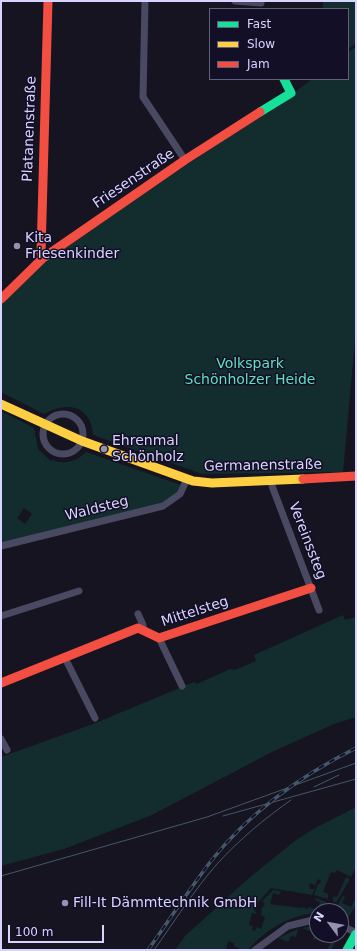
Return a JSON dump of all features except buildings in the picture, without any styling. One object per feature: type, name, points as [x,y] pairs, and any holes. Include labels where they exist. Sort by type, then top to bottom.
[{"type":"street","name":"Platanenstraße","points":[[43,258],[41,253],[48,1]]},
{"type":"street","points":[[145,1],[143,97],[185,160]]},
{"type":"street","points":[[235,1],[261,4]]},
{"type":"street","name":"Friesenstraße","points":[[1,298],[43,258],[185,160],[291,93],[284,80]]},
{"type":"street","name":"Germanenstraße","points":[[1,404],[82,441],[187,479],[212,483],[356,476]]},
{"type":"street","points":[[68,414],[74,417],[81,425],[83,436],[82,441],[79,446],[70,453],[58,454],[52,451],[46,444],[43,434],[45,425],[56,415],[68,414]]},
{"type":"street","name":"Waldsteg","points":[[1,546],[163,506],[180,494],[187,479]]},
{"type":"street","name":"Vereinssteg","points":[[272,481],[272,486],[319,610]]},
{"type":"street","name":"Mittelsteg","points":[[1,683],[138,628],[156,638],[159,638],[311,588]]},
{"type":"street","points":[[1,616],[79,591]]},
{"type":"street","points":[[138,614],[144,625],[143,630]]},
{"type":"street","points":[[159,638],[182,686]]},
{"type":"street","points":[[65,658],[95,718]]},
{"type":"street","points":[[1,739],[7,750]]},
{"type":"street","points":[[255,950],[288,926],[309,921]]},
{"type":"street","points":[[347,950],[356,933]]},
{"type":"green space","points":[[323,1],[356,1],[356,43],[349,48],[349,8],[323,8]]},
{"type":"green space","name":"Volkspark Schönholzer Heide","points":[[356,47],[356,329],[343,472],[202,474],[93,435],[88,417],[76,408],[61,408],[44,414],[1,392],[1,302],[41,263],[294,93],[311,80],[349,80],[349,51]]},
{"type":"green space","points":[[1,411],[34,428],[38,449],[51,461],[67,462],[75,460],[86,452],[181,485],[176,493],[160,504],[1,544]],"holes":[[[24,508],[32,514],[25,524],[17,518]]]},
{"type":"green space","points":[[343,615],[345,620],[356,617],[356,717],[334,724],[272,752],[152,815],[64,849],[1,866],[1,757],[93,724],[194,682],[197,684],[230,669],[235,670],[256,661],[254,655]]},
{"type":"green space","points":[[356,807],[356,867],[351,877],[337,870],[335,873],[331,872],[323,892],[328,894],[328,899],[314,895],[318,884],[320,884],[321,881],[318,879],[315,886],[311,883],[309,885],[310,889],[315,889],[312,895],[271,888],[253,908],[257,914],[252,913],[249,925],[253,926],[252,930],[255,931],[257,927],[261,929],[265,917],[261,915],[261,909],[265,904],[262,901],[273,890],[281,891],[279,895],[273,893],[270,904],[302,907],[308,909],[309,907],[309,914],[279,924],[255,942],[248,950],[242,950],[234,946],[234,943],[228,941],[226,950],[175,950],[185,936],[250,877],[296,840],[315,828]]},
{"type":"green space","points":[[346,877],[350,879],[336,903],[333,901],[333,896],[337,897]]},
{"type":"green space","points":[[343,896],[345,897],[342,903],[339,903]]},
{"type":"green space","points":[[316,898],[326,902],[320,903],[315,900]]},
{"type":"green space","points":[[356,898],[356,905],[349,916],[349,906],[351,907]]},
{"type":"green space","points":[[309,927],[309,931],[302,928]]},
{"type":"green space","points":[[298,929],[296,937],[291,936],[288,942],[278,938]]},
{"type":"green space","points":[[330,943],[335,943],[331,950],[327,950]]},
{"type":"tram line","points":[[1,876],[207,817],[356,763]]},
{"type":"tram line","points":[[314,787],[339,775]]},
{"type":"tram line","points":[[223,816],[356,779]]},
{"type":"tram line","points":[[154,950],[192,895],[217,864],[252,830],[291,800]]},
{"type":"railway","points":[[148,950],[211,861],[242,827],[259,811],[296,783],[356,748]]},
{"type":"traffic: fast","points":[[260,112],[291,93],[284,80]]},
{"type":"traffic: fast","points":[[347,950],[356,934]]},
{"type":"traffic: slow","points":[[1,404],[82,441],[193,481],[212,483],[303,479]]},
{"type":"traffic: jam","points":[[43,258],[41,253],[48,1]]},
{"type":"traffic: jam","points":[[1,299],[43,258],[185,160],[260,112]]},
{"type":"traffic: jam","points":[[303,479],[356,476]]},
{"type":"traffic: jam","points":[[1,683],[138,628],[159,638],[311,588]]},
{"type":"place","name":"Kita Friesenkinder","points":[[17,246]]},
{"type":"place","name":"Ehrenmal Schönholz","points":[[104,449]]},
{"type":"place","name":"Fill-It Dämmtechnik GmbH","points":[[65,903]]}]
